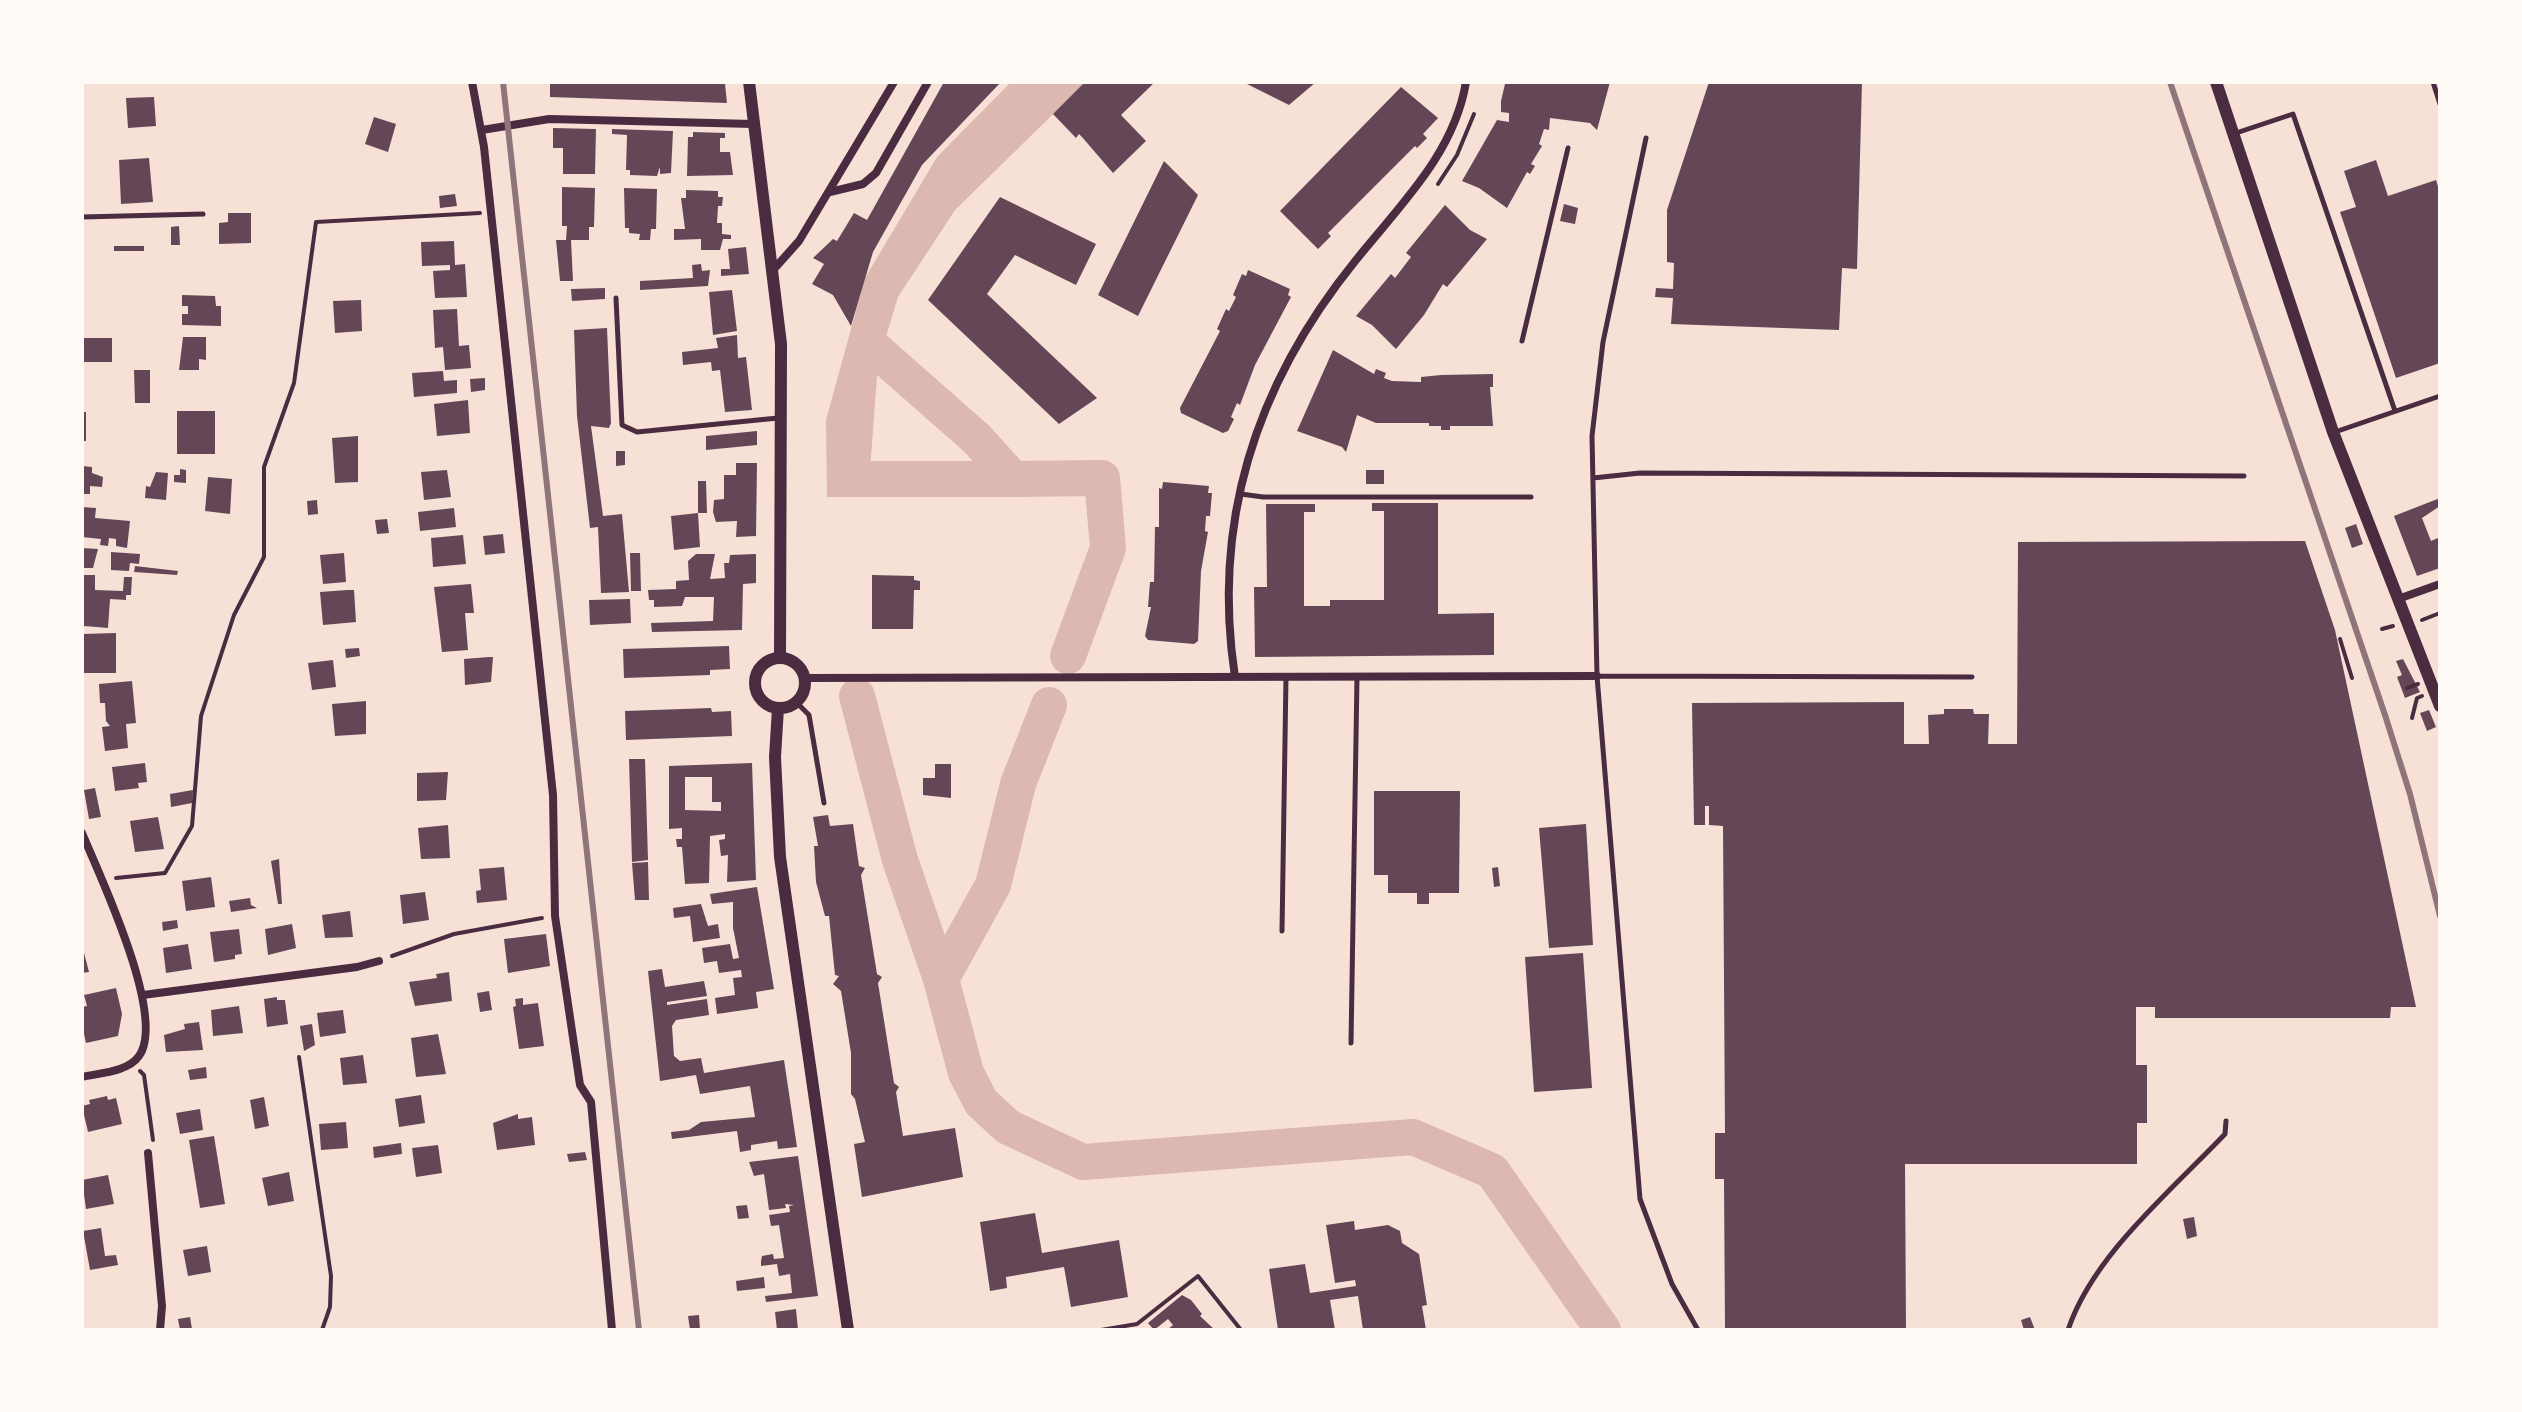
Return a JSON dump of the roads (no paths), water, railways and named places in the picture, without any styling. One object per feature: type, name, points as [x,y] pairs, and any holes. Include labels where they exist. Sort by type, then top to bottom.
[{"type":"street","points":[[472,82],[473,102],[482,130],[553,795],[555,916],[580,1085],[591,1102],[612,1330]]},
{"type":"street","points":[[749,82],[774,269],[783,418],[780,657]]},
{"type":"street","points":[[774,269],[799,241],[894,82]]},
{"type":"street","points":[[830,192],[863,184],[876,173],[928,82]]},
{"type":"street","points":[[1235,677],[1227,636],[1228,567],[1256,431],[1301,334],[1435,163],[1460,113],[1466,82]]},
{"type":"street","points":[[2217,82],[2333,432],[2440,706]]},
{"type":"street","points":[[482,130],[549,119],[753,124]]},
{"type":"street","points":[[2398,599],[2440,584]]},
{"type":"street","points":[[780,657],[796,663],[805,678],[804,691],[796,702],[778,708],[763,701],[756,677],[765,663],[780,657]]},
{"type":"street","points":[[805,678],[1597,676]]},
{"type":"street","points":[[778,708],[775,757],[780,857],[848,1330]]},
{"type":"street","points":[[82,833],[143,995],[145,1044],[133,1063],[82,1077]]},
{"type":"street","points":[[143,995],[357,967],[379,961]]},
{"type":"street","points":[[148,1153],[162,1306],[160,1330]]},
{"type":"lane","points":[[2433,82],[2440,104]]},
{"type":"lane","points":[[2234,134],[2293,114],[2395,411]]},
{"type":"lane","points":[[1646,138],[1603,342],[1592,436],[1597,676],[1640,1199],[1672,1284],[1698,1330]]},
{"type":"lane","points":[[1522,341],[1568,148]]},
{"type":"lane","points":[[82,217],[203,214]]},
{"type":"lane","points":[[616,298],[625,429],[637,432],[783,418]]},
{"type":"lane","points":[[2333,432],[2440,396]]},
{"type":"lane","points":[[1593,478],[1640,473],[2244,476]]},
{"type":"lane","points":[[1241,494],[1263,497],[1531,497]]},
{"type":"lane","points":[[1597,676],[1972,677]]},
{"type":"lane","points":[[1282,931],[1286,677]]},
{"type":"lane","points":[[1351,1043],[1357,677]]},
{"type":"lane","points":[[796,702],[809,715],[824,803]]},
{"type":"lane","points":[[2068,1330],[2076,1307],[2113,1252],[2225,1134],[2226,1121]]},
{"type":"waterway","points":[[868,343],[977,439],[1013,479],[1102,478],[1108,548],[1068,656]]},
{"type":"waterway","points":[[849,479],[1013,479]]},
{"type":"waterway","points":[[857,696],[900,860],[941,979],[966,1073],[981,1102],[1008,1127],[1083,1162],[1413,1137],[1492,1171],[1603,1330]]},
{"type":"waterway","points":[[941,979],[993,885],[1018,784],[1049,705]]},
{"type":"railway","points":[[503,82],[639,1330]]},
{"type":"railway","points":[[2170,82],[2385,715],[2410,794],[2440,916]]}]
